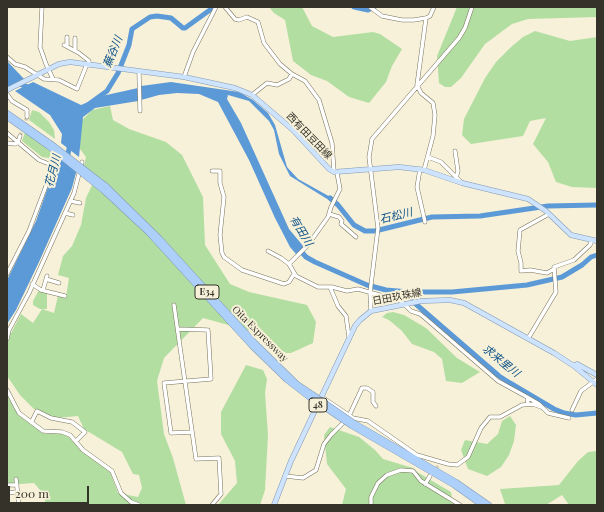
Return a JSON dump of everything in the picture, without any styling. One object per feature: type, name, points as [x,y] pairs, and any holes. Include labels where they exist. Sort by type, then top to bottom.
[{"type":"highway","name":"Oita Expressway","points":[[7,113],[105,188],[159,238],[255,343],[310,396],[447,481],[482,505]]},
{"type":"highway","name":"Oita Expressway","points":[[7,118],[49,144]]},
{"type":"highway","name":"Oita Expressway","points":[[353,424],[456,482],[489,505]]},
{"type":"main road","name":"西有田豆田線","points":[[10,90],[65,63],[87,64],[124,71],[184,77],[235,88],[252,95],[293,130],[329,169],[335,172]]},
{"type":"main road","points":[[335,172],[370,168],[399,167],[422,169],[462,182],[518,196],[536,204],[548,212],[571,235],[595,241]]},
{"type":"main road","name":"日田玖珠線","points":[[274,505],[349,339],[360,320],[371,311],[407,303],[450,300],[473,307],[529,337],[595,380],[597,385]]},
{"type":"main road","points":[[574,366],[577,364],[597,375]]},
{"type":"street","points":[[42,7],[40,47],[54,79]]},
{"type":"street","points":[[184,77],[193,52],[216,7]]},
{"type":"street","points":[[225,7],[235,19],[239,20],[247,17],[258,22],[264,43],[280,64],[292,74],[305,81],[319,100],[332,142],[335,172],[340,189],[332,204],[329,214],[308,245],[296,255],[289,264]]},
{"type":"street","points":[[370,7],[382,16],[402,20],[426,18],[430,16],[434,7]]},
{"type":"street","points":[[371,311],[370,293],[378,228],[370,168],[369,148],[372,139],[459,38],[465,28],[472,7]]},
{"type":"street","points":[[426,18],[418,74],[418,85],[421,93],[433,103],[435,107],[433,136],[428,156],[422,169],[417,187],[426,222]]},
{"type":"street","points":[[7,57],[14,64],[37,76],[44,79],[54,79],[77,89],[89,61],[66,45],[67,37]]},
{"type":"street","points":[[75,38],[75,50]]},
{"type":"street","points":[[139,72],[140,111]]},
{"type":"street","points":[[252,95],[266,83],[277,85],[290,79],[292,74]]},
{"type":"street","points":[[7,94],[12,101],[27,110],[28,117]]},
{"type":"street","points":[[7,133],[40,160],[49,164],[52,170],[28,231],[7,274]]},
{"type":"street","points":[[18,142],[20,136]]},
{"type":"street","points":[[7,143],[15,144],[18,142]]},
{"type":"street","points":[[455,152],[458,171],[456,178]]},
{"type":"street","points":[[428,156],[438,160],[462,182]]},
{"type":"street","points":[[7,339],[8,330],[32,284],[65,213],[79,175],[82,162]]},
{"type":"street","points":[[212,171],[220,171],[220,183],[224,197],[220,235],[222,253],[224,257],[242,270],[284,284],[289,282],[294,274]]},
{"type":"street","points":[[79,175],[88,181]]},
{"type":"street","points":[[70,201],[80,203]]},
{"type":"street","points":[[548,212],[531,225],[520,230],[518,251],[521,271],[530,270],[547,273],[554,271]]},
{"type":"street","points":[[65,213],[73,215]]},
{"type":"street","points":[[329,214],[338,217],[342,221],[341,224],[356,237]]},
{"type":"street","points":[[529,337],[556,292],[554,266],[574,260],[595,241]]},
{"type":"street","points":[[268,251],[279,256],[289,264],[294,274],[308,283],[318,287],[347,291],[358,289],[407,303],[411,311],[420,314],[498,381],[527,397],[548,413],[569,418]]},
{"type":"street","points":[[43,290],[47,278],[58,282]]},
{"type":"street","points":[[32,284],[43,290],[64,296]]},
{"type":"street","points":[[330,288],[338,306],[346,316],[349,324],[349,339]]},
{"type":"street","points":[[174,305],[196,459],[220,458],[221,494],[212,505]]},
{"type":"street","points":[[178,329],[208,330],[211,379],[164,383],[171,433],[192,432]]},
{"type":"street","points":[[572,410],[578,394],[595,380]]},
{"type":"street","points":[[286,476],[303,478],[316,470],[324,444],[349,416],[358,393],[363,387],[373,392],[373,402],[376,406]]},
{"type":"street","points":[[7,390],[19,413],[32,421],[43,431],[68,433],[88,453],[112,471],[121,493],[131,502],[139,505]]},
{"type":"street","points":[[322,397],[349,416],[368,421],[417,455],[441,463],[457,465],[465,460],[486,420],[490,417],[500,417],[515,410],[518,406],[528,404],[541,407]]},
{"type":"street","points":[[527,397],[528,404]]},
{"type":"street","points":[[32,421],[37,411],[51,418],[72,422],[85,432],[76,441]]},
{"type":"street","points":[[438,466],[441,463]]},
{"type":"street","points":[[372,505],[372,497],[378,483],[394,472],[401,470],[413,471],[425,484],[460,505]]},
{"type":"street","points":[[425,484],[430,476]]},
{"type":"street","points":[[16,479],[19,505]]},
{"type":"street","points":[[7,485],[17,485]]},
{"type":"street","points":[[7,493],[18,492]]},
{"type":"green space","points":[[269,7],[302,7],[312,26],[333,37],[373,32],[380,34],[402,49],[392,66],[386,82],[369,103],[349,97],[327,81],[311,75],[293,61],[285,20],[274,13]]},
{"type":"green space","points":[[457,7],[597,7],[597,17],[528,19],[512,24],[485,44],[461,78],[451,87],[445,87],[439,83],[437,56]]},
{"type":"green space","points":[[535,31],[570,41],[597,37],[597,188],[572,187],[556,182],[548,162],[533,144],[546,118],[530,121],[523,136],[471,144],[462,135],[464,119],[485,78],[496,62],[523,37]]},
{"type":"green space","points":[[110,106],[113,120],[129,129],[166,142],[182,155],[203,197],[205,245],[230,284],[249,292],[307,305],[316,322],[313,343],[291,353],[286,353],[250,331],[203,318],[164,358],[157,381],[164,434],[173,458],[186,505],[44,505],[46,497],[34,483],[7,485],[7,395],[18,415],[45,434],[56,433],[66,435],[86,454],[110,472],[118,493],[138,497],[142,488],[139,475],[133,474],[122,452],[84,429],[78,416],[56,418],[34,409],[20,395],[7,376],[7,331],[11,333],[21,314],[33,323],[42,309],[54,313],[58,296],[66,297],[69,278],[58,275],[63,256],[72,246],[81,225],[86,198],[93,183],[82,174],[86,157],[77,145],[80,122],[92,110]]},
{"type":"green space","points":[[32,110],[39,112],[49,122],[54,130],[55,139],[29,120]]},
{"type":"green space","points":[[26,130],[54,149],[49,158],[42,157],[22,141]]},
{"type":"green space","points":[[39,290],[47,292],[47,309],[40,309],[33,305],[33,301]]},
{"type":"green space","points":[[393,312],[404,315],[426,328],[457,358],[480,372],[462,383],[446,381],[442,359],[434,352],[412,344],[402,331],[389,320],[382,317],[387,313]]},
{"type":"green space","points":[[246,365],[263,370],[267,379],[265,393],[268,435],[265,490],[260,505],[218,505],[237,483],[235,461],[221,434],[221,412]]},
{"type":"green space","points":[[510,416],[516,425],[514,441],[509,455],[501,467],[487,476],[468,469],[461,450],[465,440],[487,444],[498,434],[502,421]]},
{"type":"green space","points":[[330,427],[359,437],[375,450],[383,459],[413,468],[417,472],[451,492],[453,505],[342,505],[346,489],[327,464],[324,435]]},
{"type":"green space","points":[[597,451],[597,505],[569,505],[562,495],[546,505],[505,504],[500,489],[559,485],[578,461],[588,452]]},
{"type":"water","points":[[7,61],[25,80],[7,88]]},
{"type":"water","points":[[33,82],[81,105],[102,96],[138,88],[138,101],[95,108],[83,117],[79,157],[61,143],[62,134],[50,115],[15,91]]},
{"type":"water","points":[[171,82],[239,92],[253,100],[268,113],[275,125],[287,167],[298,179],[334,199],[332,202],[290,176],[279,154],[274,130],[269,121],[249,101],[228,95],[227,99],[241,123],[289,229],[304,247],[296,254],[290,247],[275,218],[249,160],[218,102],[199,94],[177,93],[159,95],[141,100],[141,86]]},
{"type":"water","points":[[57,154],[77,169],[72,188],[39,262],[16,310],[7,324],[7,280],[36,221],[54,170]]},
{"type":"waterway","name":"蕪谷川","points":[[89,104],[107,91],[118,73],[129,45],[132,29],[150,17],[157,16],[171,18],[185,28],[214,7]]},
{"type":"waterway","name":"蕪谷川","points":[[354,7],[368,10],[374,7]]},
{"type":"waterway","name":"花月川","points":[[7,74],[22,85],[31,88]]},
{"type":"waterway","points":[[7,131],[14,137]]},
{"type":"waterway","name":"花月川","points":[[67,160],[70,143]]},
{"type":"waterway","name":"石松川","points":[[330,198],[338,205],[354,225],[365,231],[375,231],[432,217],[480,216],[548,206],[597,205]]},
{"type":"waterway","name":"有田川","points":[[299,249],[306,257],[315,262],[367,285],[386,290],[409,292],[452,292],[527,285],[562,277],[582,265],[591,257],[597,255]]},
{"type":"waterway","name":"求来里川","points":[[409,292],[410,299],[499,376],[554,409],[564,413],[576,415],[597,413]]},
{"type":"tunnel","points":[[20,136],[27,117]]},
{"type":"tunnel","points":[[434,472],[438,466]]}]
